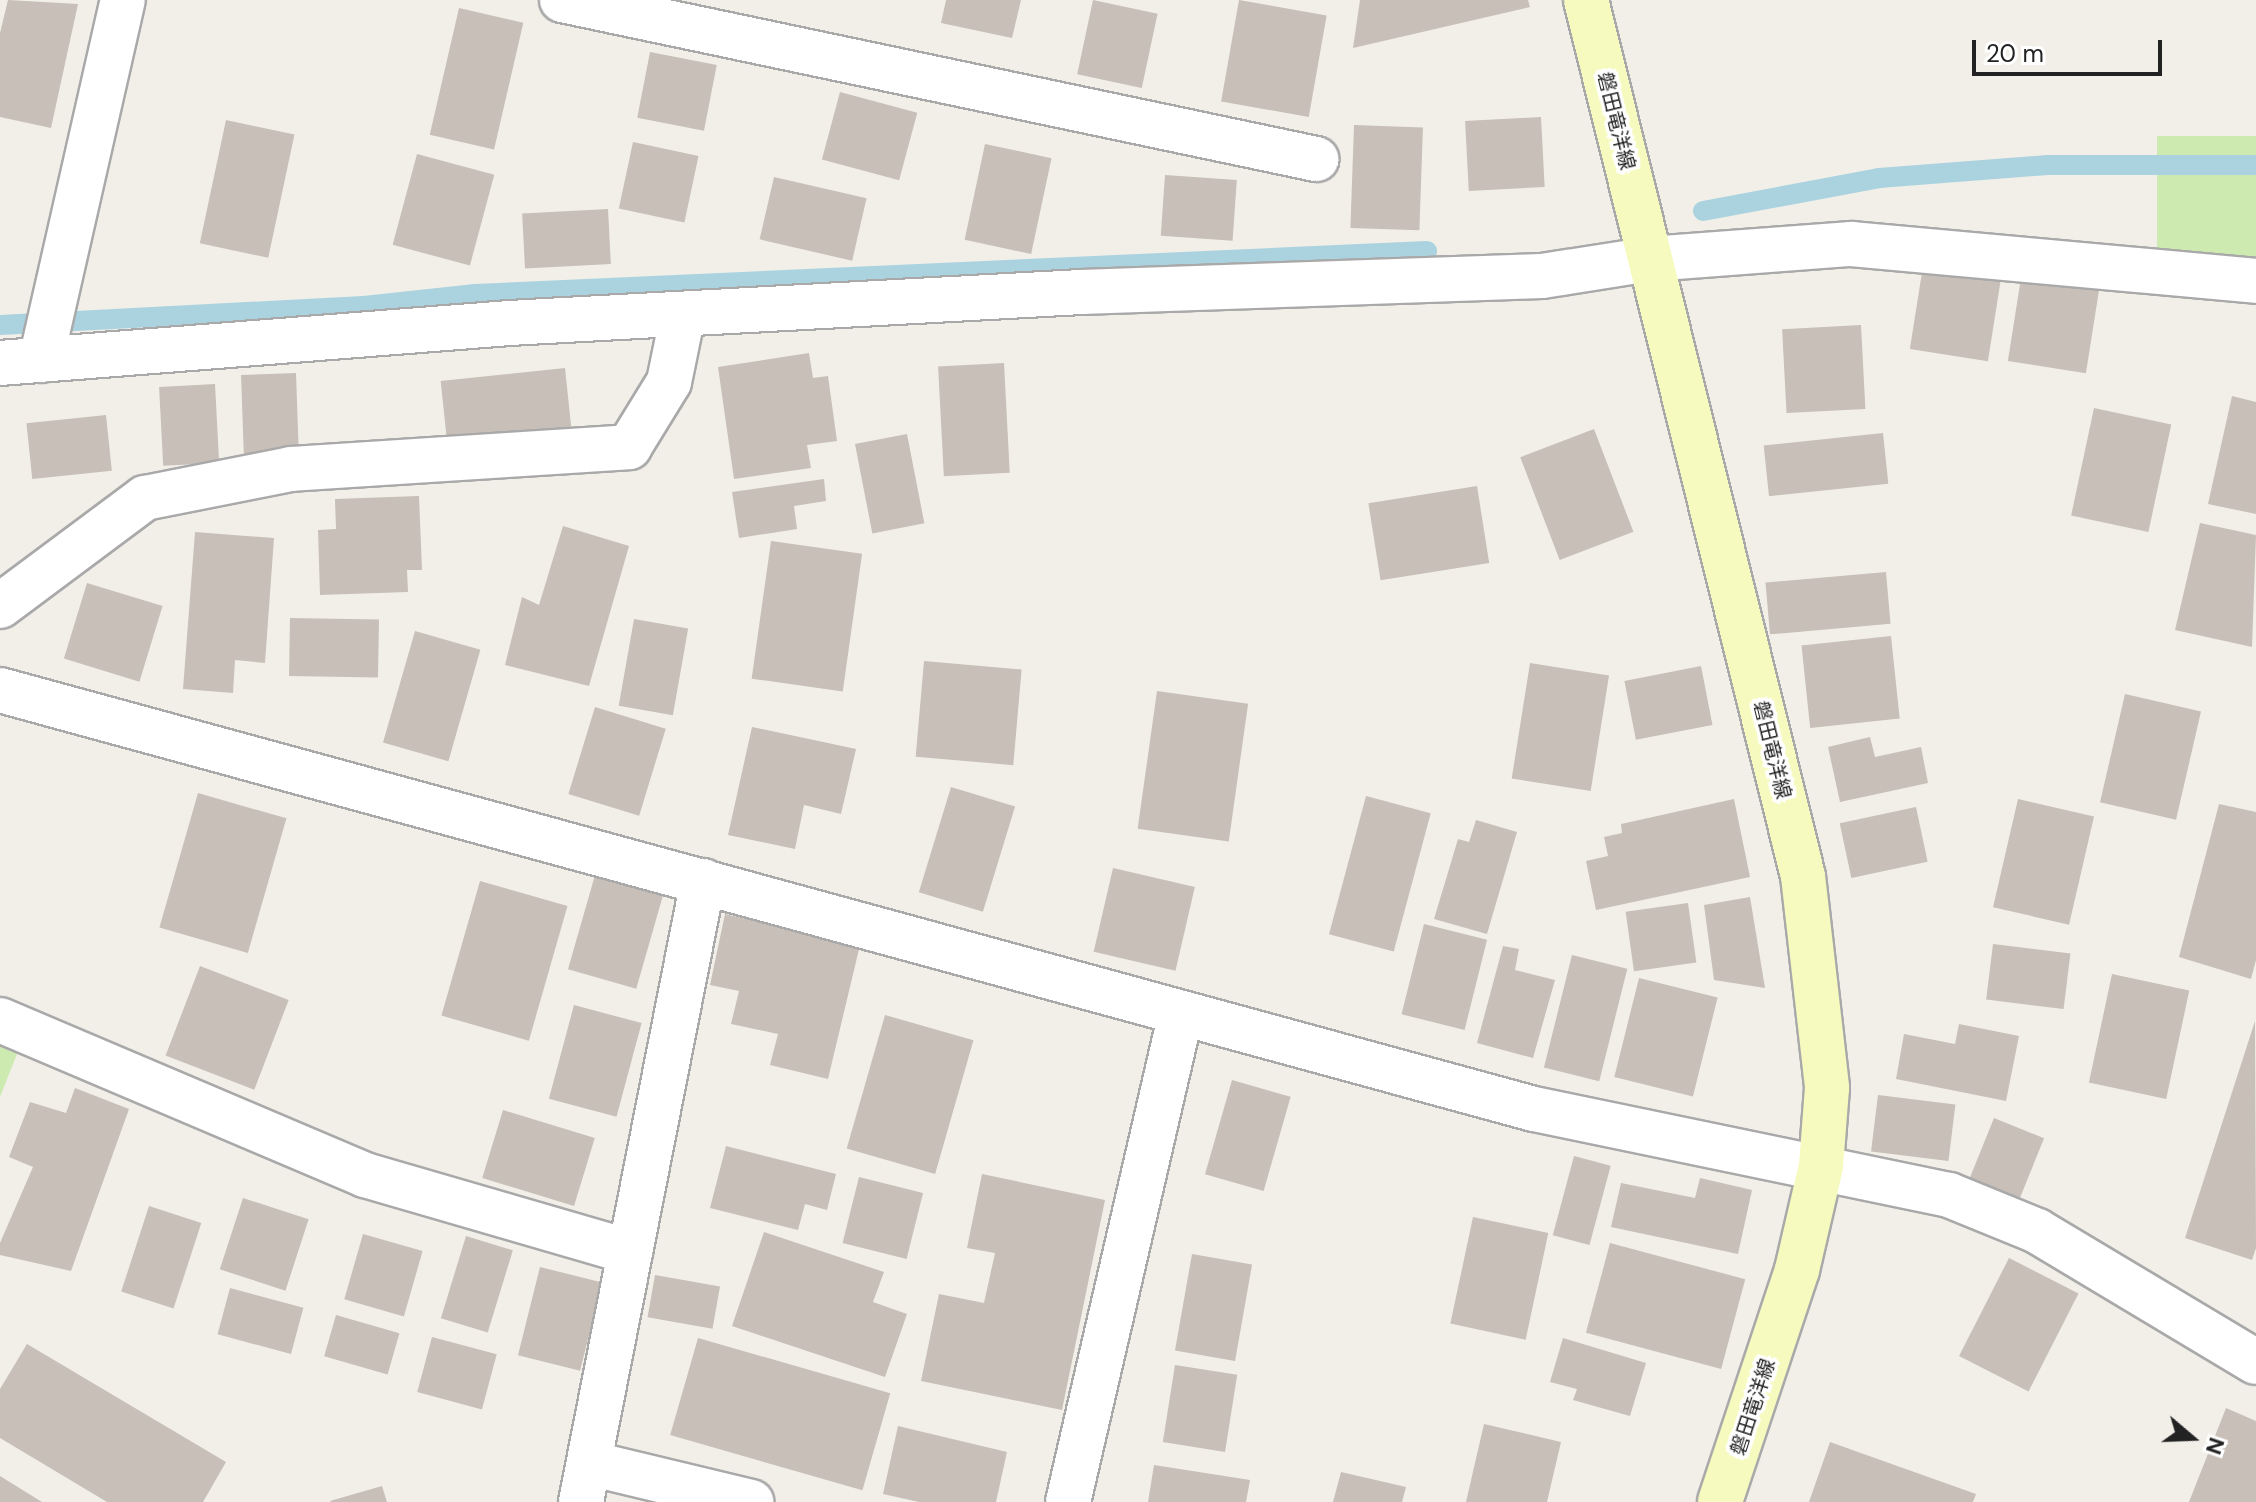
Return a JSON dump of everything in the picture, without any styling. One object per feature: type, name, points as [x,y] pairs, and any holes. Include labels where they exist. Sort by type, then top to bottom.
[{"type":"main road","name":"磐田竜洋線","points":[[1586,0],[1803,876],[1827,1088],[1821,1166],[1797,1270],[1720,1502]]},
{"type":"street","points":[[123,0],[20,362],[683,314],[1542,276],[1650,259],[1851,244],[2256,281]]},
{"type":"street","points":[[567,1],[1316,159]]},
{"type":"street","points":[[0,606],[145,498],[291,469],[629,447],[669,382],[683,314]]},
{"type":"street","points":[[0,690],[1534,1109],[1821,1166],[1949,1195],[2037,1231],[2256,1362]]},
{"type":"street","points":[[703,881],[585,1482],[751,1502]]},
{"type":"street","points":[[1068,1502],[1181,1013]]},
{"type":"street","points":[[0,1020],[365,1175],[630,1252]]},
{"type":"green space","points":[[2157,136],[2256,136],[2256,269],[2157,269]]},
{"type":"green space","points":[[0,1020],[26,1031],[0,1097]]},
{"type":"building","points":[[8,0],[78,4],[51,128],[0,117],[0,33]]},
{"type":"building","points":[[946,0],[1021,0],[1012,38],[941,23]]},
{"type":"building","points":[[1093,0],[1158,14],[1142,88],[1077,74]]},
{"type":"building","points":[[1239,0],[1327,15],[1309,117],[1221,101]]},
{"type":"building","points":[[1360,0],[1528,0],[1530,7],[1353,48]]},
{"type":"building","points":[[459,8],[523,23],[494,150],[430,135]]},
{"type":"building","points":[[650,52],[717,65],[704,131],[637,118]]},
{"type":"building","points":[[840,92],[917,113],[899,180],[822,160]]},
{"type":"building","points":[[1541,117],[1545,187],[1469,191],[1465,121]]},
{"type":"building","points":[[226,120],[294,135],[268,258],[200,243]]},
{"type":"building","points":[[1354,125],[1423,127],[1419,230],[1350,228]]},
{"type":"building","points":[[633,142],[699,156],[684,222],[619,209]]},
{"type":"building","points":[[985,144],[1052,158],[1031,254],[965,240]]},
{"type":"building","points":[[417,154],[494,175],[470,266],[393,245]]},
{"type":"building","points":[[1165,175],[1237,180],[1233,241],[1161,236]]},
{"type":"building","points":[[774,177],[867,198],[852,261],[760,239]]},
{"type":"building","points":[[608,209],[611,264],[525,268],[522,214]]},
{"type":"building","points":[[1923,266],[2001,278],[1988,361],[1910,349]]},
{"type":"building","points":[[2021,278],[2099,290],[2086,373],[2008,361]]},
{"type":"building","points":[[1861,325],[1865,409],[1787,413],[1782,329]]},
{"type":"building","points":[[809,353],[813,378],[828,376],[837,441],[807,445],[811,468],[734,479],[718,367]]},
{"type":"building","points":[[1004,363],[1010,473],[944,476],[938,366]]},
{"type":"building","points":[[565,368],[572,439],[448,452],[441,381]]},
{"type":"building","points":[[296,373],[299,452],[244,454],[241,375]]},
{"type":"building","points":[[215,384],[219,463],[163,466],[159,387]]},
{"type":"building","points":[[2232,396],[2256,402],[2256,514],[2208,504]]},
{"type":"building","points":[[2094,408],[2171,424],[2148,532],[2071,516]]},
{"type":"building","points":[[106,415],[112,471],[32,479],[26,423]]},
{"type":"building","points":[[1594,429],[1633,532],[1560,560],[1520,457]]},
{"type":"building","points":[[1883,433],[1888,484],[1769,496],[1764,446]]},
{"type":"building","points":[[907,434],[924,523],[872,533],[855,444]]},
{"type":"building","points":[[824,479],[826,501],[794,506],[797,529],[739,538],[732,492]]},
{"type":"building","points":[[1477,486],[1489,563],[1381,580],[1368,503]]},
{"type":"building","points":[[419,496],[422,570],[407,570],[408,592],[320,595],[318,530],[336,529],[335,499]]},
{"type":"building","points":[[2200,523],[2256,535],[2252,647],[2175,630]]},
{"type":"building","points":[[563,526],[629,546],[589,686],[505,665],[522,597],[539,605]]},
{"type":"building","points":[[195,532],[274,538],[265,663],[235,660],[233,693],[183,689]]},
{"type":"building","points":[[771,541],[862,554],[843,691],[752,679]]},
{"type":"building","points":[[1886,572],[1891,624],[1770,634],[1765,583]]},
{"type":"building","points":[[87,583],[163,606],[139,682],[64,659]]},
{"type":"building","points":[[290,618],[379,620],[378,678],[289,676]]},
{"type":"building","points":[[634,619],[688,629],[673,715],[619,706]]},
{"type":"building","points":[[415,631],[480,650],[448,761],[383,743]]},
{"type":"building","points":[[1891,636],[1900,719],[1810,728],[1801,645]]},
{"type":"building","points":[[924,661],[1022,670],[1013,765],[916,757]]},
{"type":"building","points":[[1530,663],[1609,676],[1591,791],[1512,779]]},
{"type":"building","points":[[1701,666],[1712,725],[1636,740],[1624,681]]},
{"type":"building","points":[[1157,691],[1248,704],[1229,841],[1138,829]]},
{"type":"building","points":[[2125,694],[2201,712],[2176,820],[2100,802]]},
{"type":"building","points":[[595,707],[666,729],[639,816],[568,794]]},
{"type":"building","points":[[752,727],[856,749],[841,814],[804,805],[795,849],[728,835]]},
{"type":"building","points":[[1870,737],[1875,757],[1921,747],[1928,783],[1840,802],[1828,747]]},
{"type":"building","points":[[951,787],[1015,807],[983,912],[919,892]]},
{"type":"building","points":[[198,793],[286,818],[248,953],[159,928]]},
{"type":"building","points":[[1366,796],[1431,813],[1394,951],[1329,934]]},
{"type":"building","points":[[1734,799],[1750,877],[1596,910],[1586,861],[1608,856],[1604,837],[1622,833],[1621,824]]},
{"type":"building","points":[[2018,799],[2094,817],[2069,925],[1993,907]]},
{"type":"building","points":[[2219,804],[2256,812],[2256,960],[2251,979],[2179,957]]},
{"type":"building","points":[[1916,807],[1928,862],[1851,878],[1840,823]]},
{"type":"building","points":[[1476,820],[1517,832],[1487,934],[1434,919],[1458,839],[1469,842]]},
{"type":"building","points":[[1113,868],[1195,887],[1176,971],[1094,952]]},
{"type":"building","points":[[595,875],[663,895],[636,989],[568,969]]},
{"type":"building","points":[[480,881],[567,906],[529,1041],[441,1016]]},
{"type":"building","points":[[1750,897],[1765,988],[1714,980],[1704,905]]},
{"type":"building","points":[[1688,903],[1696,962],[1634,971],[1626,912]]},
{"type":"building","points":[[725,914],[860,945],[828,1079],[770,1065],[778,1034],[731,1024],[739,991],[710,985]]},
{"type":"building","points":[[1424,924],[1487,940],[1465,1030],[1402,1014]]},
{"type":"building","points":[[1993,944],[2070,954],[2064,1009],[1986,1000]]},
{"type":"building","points":[[1503,946],[1519,949],[1515,970],[1555,980],[1533,1058],[1477,1043]]},
{"type":"building","points":[[1572,955],[1627,969],[1599,1081],[1544,1068]]},
{"type":"building","points":[[200,966],[289,1000],[254,1090],[166,1056]]},
{"type":"building","points":[[2112,974],[2189,990],[2166,1099],[2089,1083]]},
{"type":"building","points":[[1639,978],[1718,998],[1693,1097],[1614,1077]]},
{"type":"building","points":[[574,1005],[642,1023],[617,1117],[549,1099]]},
{"type":"building","points":[[885,1015],[973,1040],[935,1174],[847,1149]]},
{"type":"building","points":[[2255,1021],[2256,1248],[2252,1260],[2185,1238]]},
{"type":"building","points":[[1959,1024],[2019,1036],[2006,1101],[1896,1079],[1904,1034],[1955,1044]]},
{"type":"building","points":[[1232,1080],[1291,1097],[1264,1191],[1205,1174]]},
{"type":"building","points":[[75,1088],[129,1109],[71,1271],[0,1255],[0,1243],[33,1167],[9,1157],[30,1102],[66,1113]]},
{"type":"building","points":[[1878,1095],[1955,1105],[1948,1161],[1871,1152]]},
{"type":"building","points":[[503,1110],[595,1138],[574,1206],[482,1178]]},
{"type":"building","points":[[1994,1118],[2044,1138],[2018,1202],[1968,1182]]},
{"type":"building","points":[[726,1146],[836,1174],[827,1210],[805,1204],[798,1230],[710,1208]]},
{"type":"building","points":[[1574,1156],[1611,1166],[1589,1245],[1553,1235]]},
{"type":"building","points":[[982,1174],[1105,1200],[1062,1410],[921,1381],[939,1294],[984,1303],[995,1253],[967,1248]]},
{"type":"building","points":[[859,1177],[923,1193],[907,1259],[843,1243]]},
{"type":"building","points":[[1700,1178],[1752,1190],[1738,1254],[1611,1227],[1621,1183],[1695,1198]]},
{"type":"building","points":[[243,1198],[309,1219],[285,1291],[220,1269]]},
{"type":"building","points":[[149,1206],[201,1223],[173,1309],[121,1292]]},
{"type":"building","points":[[1473,1217],[1548,1233],[1526,1340],[1450,1324]]},
{"type":"building","points":[[764,1232],[884,1272],[873,1302],[907,1314],[885,1377],[732,1326]]},
{"type":"building","points":[[363,1234],[423,1251],[404,1316],[344,1299]]},
{"type":"building","points":[[466,1236],[513,1250],[488,1333],[441,1318]]},
{"type":"building","points":[[1610,1243],[1745,1279],[1721,1369],[1586,1333]]},
{"type":"building","points":[[1192,1254],[1252,1265],[1235,1361],[1175,1351]]},
{"type":"building","points":[[2009,1258],[2078,1293],[2029,1391],[1959,1356]]},
{"type":"building","points":[[540,1267],[602,1282],[580,1371],[518,1355]]},
{"type":"building","points":[[655,1275],[720,1286],[713,1329],[648,1317]]},
{"type":"building","points":[[230,1288],[303,1308],[291,1354],[218,1334]]},
{"type":"building","points":[[336,1315],[399,1333],[388,1375],[324,1356]]},
{"type":"building","points":[[432,1337],[497,1354],[482,1409],[417,1392]]},
{"type":"building","points":[[698,1338],[890,1393],[862,1490],[670,1435]]},
{"type":"building","points":[[1563,1338],[1646,1363],[1630,1416],[1573,1400],[1577,1389],[1550,1382]]},
{"type":"building","points":[[27,1344],[226,1462],[203,1502],[107,1502],[0,1438],[0,1389]]},
{"type":"building","points":[[1175,1365],[1237,1375],[1225,1452],[1163,1442]]},
{"type":"building","points":[[2226,1408],[2256,1421],[2256,1502],[2189,1502]]},
{"type":"building","points":[[1484,1424],[1561,1442],[1547,1502],[1466,1502]]},
{"type":"building","points":[[898,1426],[1007,1452],[996,1502],[919,1502],[883,1494]]},
{"type":"building","points":[[1830,1442],[1976,1494],[1973,1502],[1809,1502]]},
{"type":"building","points":[[1154,1465],[1250,1480],[1246,1502],[1148,1502]]},
{"type":"building","points":[[1341,1472],[1406,1487],[1402,1502],[1333,1502]]},
{"type":"building","points":[[0,1476],[42,1502],[0,1502]]},
{"type":"building","points":[[382,1486],[387,1502],[330,1501]]},
{"type":"waterway","points":[[1703,211],[1879,178],[2048,165],[2256,165]]},
{"type":"waterway","points":[[0,325],[364,306],[475,294],[1427,251]]}]
